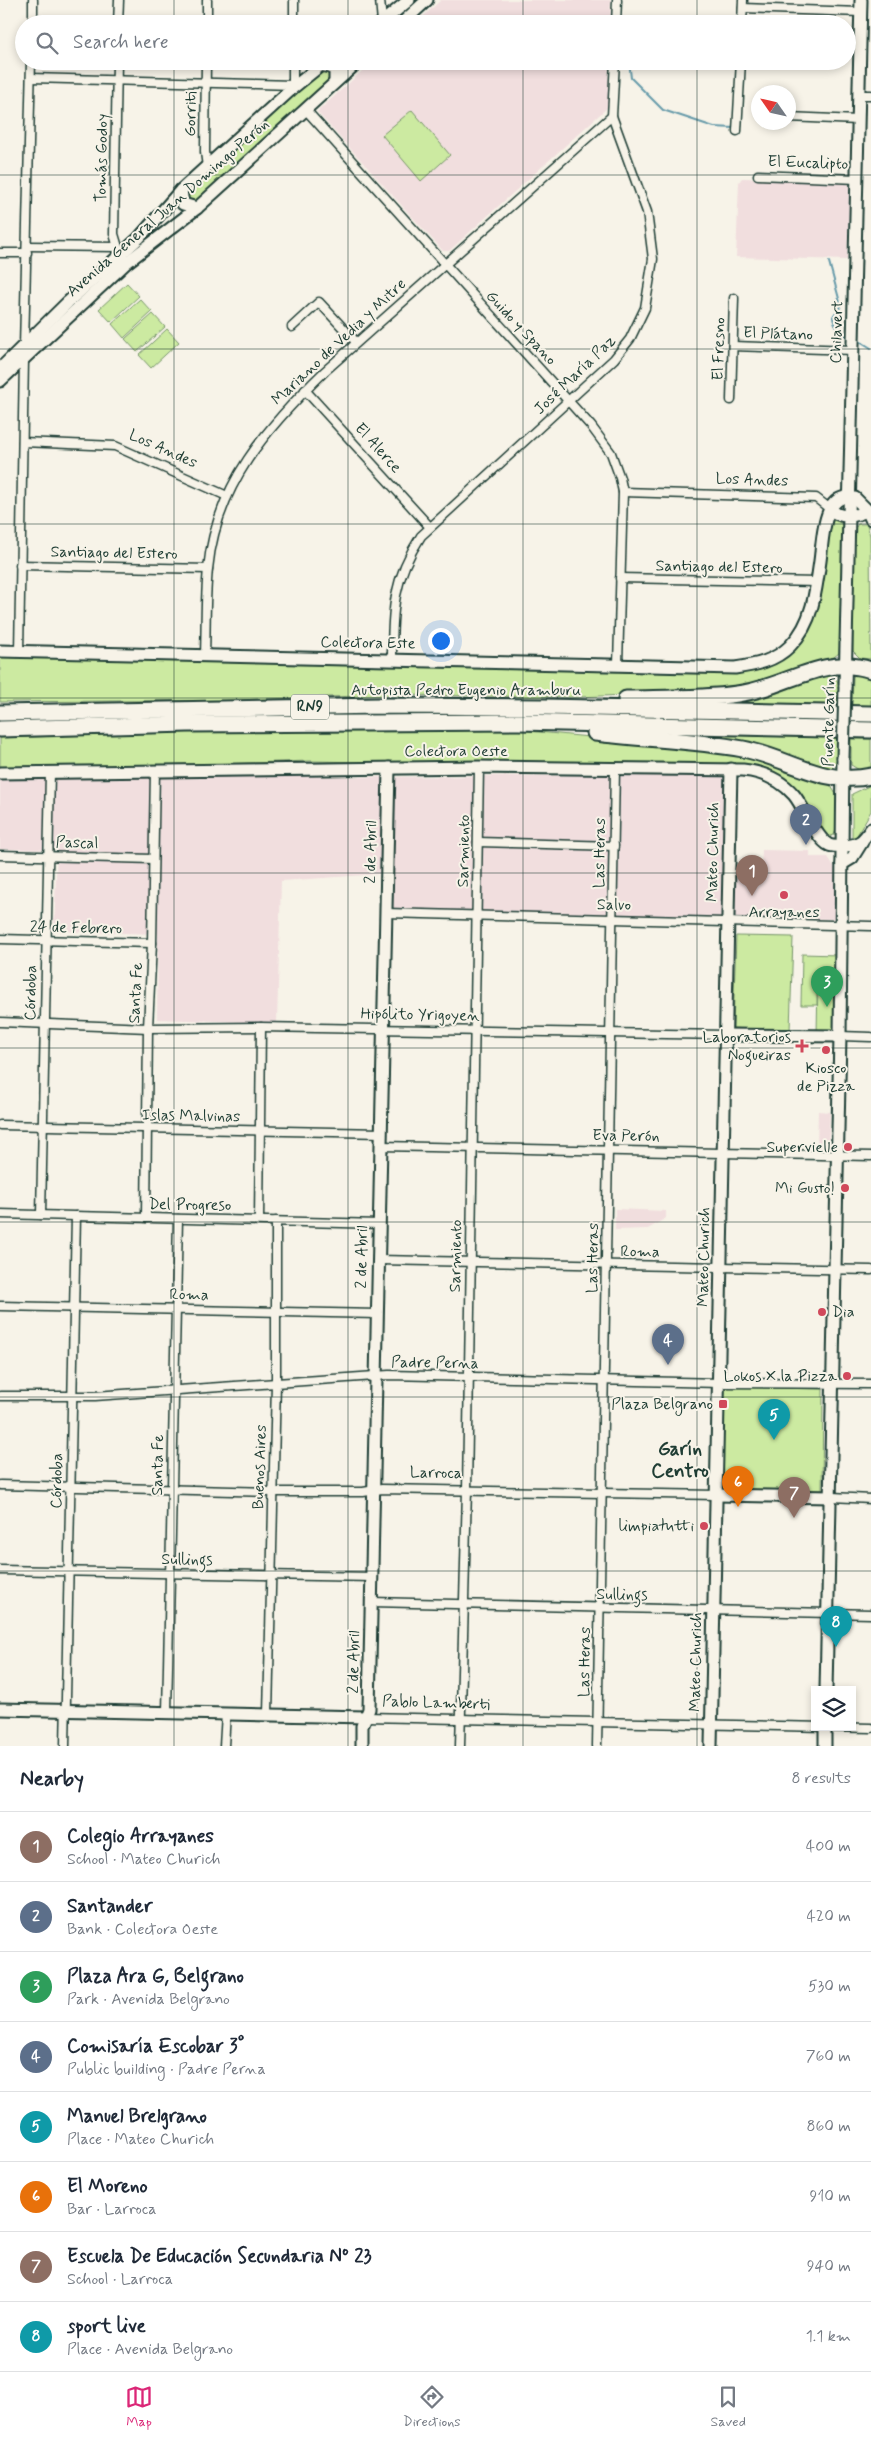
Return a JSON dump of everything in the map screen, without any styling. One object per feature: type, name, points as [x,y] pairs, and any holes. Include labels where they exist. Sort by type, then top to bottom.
[{"type":"highway","points":[[545,707],[613,700],[737,694],[778,684],[836,664],[846,664],[871,670]]},
{"type":"highway","points":[[0,706],[74,710]]},
{"type":"highway","name":"Autopista Pedro Eugenio Aramburu","points":[[0,713],[74,710],[379,706],[545,707],[871,714]]},
{"type":"highway","name":"Autopista Pedro Eugenio Aramburu","points":[[0,729],[344,722],[519,722],[871,730]]},
{"type":"highway","points":[[519,722],[740,748],[774,757],[817,774],[844,780],[871,776]]},
{"type":"highway","points":[[0,734],[82,728]]},
{"type":"street","points":[[33,0],[33,15]]},
{"type":"street","points":[[118,15],[119,0]]},
{"type":"street","points":[[206,15],[207,0]]},
{"type":"street","points":[[294,0],[294,15]]},
{"type":"street","points":[[380,0],[381,15]]},
{"type":"street","points":[[391,15],[409,0]]},
{"type":"street","points":[[410,15],[427,0]]},
{"type":"street","points":[[616,15],[617,0]]},
{"type":"street","name":"Chilavert","points":[[846,664],[858,120],[865,95],[861,0]]},
{"type":"street","points":[[743,4],[861,12]]},
{"type":"street","points":[[19,652],[31,70]]},
{"type":"street","name":"Tomás Godoy","points":[[117,70],[114,234],[118,250]]},
{"type":"street","name":"Gorriti","points":[[206,70],[204,152],[207,167]]},
{"type":"street","points":[[31,78],[293,86],[293,70]]},
{"type":"street","name":"Avenida General Juan Domingo Perón","points":[[0,369],[24,347],[118,250],[139,238],[181,190],[293,86],[314,70]]},
{"type":"street","points":[[335,82],[336,70]]},
{"type":"street","name":"Avenida General Juan Domingo Perón","points":[[0,381],[126,263],[197,208],[349,70]]},
{"type":"street","name":"José María Paz","points":[[392,660],[393,617],[399,578],[413,548],[430,526],[570,401],[614,358],[630,339],[645,308],[652,274],[652,245],[646,212],[612,116],[615,70]]},
{"type":"street","points":[[737,131],[740,70]]},
{"type":"street","name":"Guido y Spano","points":[[306,110],[570,401],[610,454],[620,478],[622,492],[618,664]]},
{"type":"street","name":"Mariano de Vedia y Mitre","points":[[205,656],[208,569],[215,530],[227,496],[254,447],[287,407],[356,342],[612,116]]},
{"type":"street","points":[[796,117],[858,120]]},
{"type":"street","name":"El Eucalipto","points":[[758,175],[857,179]]},
{"type":"street","points":[[181,190],[183,204],[197,208]]},
{"type":"street","points":[[0,253],[27,250],[118,250]]},
{"type":"street","name":"El Fresno","points":[[731,400],[734,298]]},
{"type":"street","points":[[292,327],[319,302],[356,342]]},
{"type":"street","name":"El Plátano","points":[[733,346],[853,342]]},
{"type":"street","name":"El Alerce","points":[[305,390],[430,526]]},
{"type":"street","name":"Los Andes","points":[[24,442],[116,446],[227,496]]},
{"type":"street","name":"Los Andes","points":[[622,492],[816,498],[830,509]]},
{"type":"street","points":[[849,496],[862,502],[870,512],[848,515],[835,513],[830,509],[836,501],[849,496]]},
{"type":"street","name":"Colectora Este","points":[[0,651],[735,668],[770,660],[791,645],[806,623],[817,582],[822,535],[830,509]]},
{"type":"street","name":"Santiago del Estero","points":[[20,565],[208,569]]},
{"type":"street","name":"Santiago del Estero","points":[[620,578],[817,582]]},
{"type":"street","name":"Puente Garín","points":[[826,1686],[832,1497],[834,1269],[846,664]]},
{"type":"street","name":"Colectora Oeste","points":[[0,773],[479,767],[616,770],[731,769],[754,771],[784,785],[803,808],[837,863],[842,864]]},
{"type":"street","name":"Sarmiento","points":[[460,1746],[467,1490],[469,1262],[473,1148],[479,767]]},
{"type":"street","name":"2 de Abril","points":[[362,1746],[362,1726],[369,1709],[373,1577],[375,1377],[378,1314],[389,768]]},
{"type":"street","name":"Mateo Churich","points":[[711,1746],[720,1383],[720,1268],[731,769]]},
{"type":"street","name":"Santa Fe","points":[[146,1218],[154,770]]},
{"type":"street","name":"Las Heras","points":[[597,1746],[616,770]]},
{"type":"street","name":"Córdoba","points":[[40,1215],[50,772]]},
{"type":"street","points":[[842,864],[852,858],[871,829]]},
{"type":"street","points":[[822,840],[830,846],[862,842]]},
{"type":"street","points":[[478,842],[614,846]]},
{"type":"street","name":"Pascal","points":[[0,855],[153,859]]},
{"type":"street","name":"Salvo","points":[[386,913],[871,926]]},
{"type":"street","name":"24 de Febrero","points":[[0,939],[46,942],[152,943]]},
{"type":"street","name":"Hipólito Yrigoyen","points":[[0,1022],[148,1028],[262,1027],[610,1035],[840,1036]]},
{"type":"street","points":[[259,1220],[262,1027]]},
{"type":"street","points":[[840,1036],[871,1037]]},
{"type":"street","name":"Islas Malvinas","points":[[0,1125],[148,1130],[382,1133]]},
{"type":"street","name":"Eva Perón","points":[[381,1146],[871,1156]]},
{"type":"street","name":"Del Progreso","points":[[0,1214],[379,1224]]},
{"type":"street","name":"Córdoba","points":[[65,1746],[76,1216]]},
{"type":"street","name":"Santa Fe","points":[[167,1712],[178,1219]]},
{"type":"street","name":"Buenos Aires","points":[[267,1714],[276,1383],[276,1221]]},
{"type":"street","name":"Roma","points":[[378,1260],[871,1270]]},
{"type":"street","name":"Roma","points":[[0,1306],[176,1308],[378,1314]]},
{"type":"street","name":"Padre Perna","points":[[0,1396],[73,1397],[390,1375],[605,1381],[833,1382],[871,1384]]},
{"type":"street","name":"Larroca","points":[[0,1484],[272,1492],[374,1491],[382,1489],[871,1499]]},
{"type":"street","name":"Sullings","points":[[0,1570],[373,1577]]},
{"type":"street","name":"Sullings","points":[[372,1602],[464,1606],[871,1614]]},
{"type":"street","name":"Pablo Lamberti","points":[[0,1709],[811,1728]]},
{"type":"street","points":[[224,1746],[226,1713]]},
{"type":"street","name":"Pablo Lamberti","points":[[856,1728],[871,1728]]},
{"type":"street","points":[[825,1731],[825,1746]]},
{"type":"shaded area","points":[[441,0],[611,0],[610,15],[425,15]]},
{"type":"shaded area","points":[[363,70],[609,70],[608,107],[449,251],[443,251],[317,112]]},
{"type":"shaded area","points":[[742,178],[844,181],[850,186],[847,260],[736,257],[739,182]]},
{"type":"shaded area","points":[[727,774],[725,918],[392,908],[393,873],[281,881],[277,1023],[157,1019],[158,934],[54,931],[57,850],[0,849],[0,779],[149,775],[383,777]]},
{"type":"shaded area","name":"Arrayanes","points":[[762,850],[810,851],[810,857],[828,857],[837,871],[836,919],[732,918],[732,868],[761,868]]},
{"type":"shaded area","points":[[818,1111],[830,1112],[828,1147],[817,1148]]},
{"type":"shaded area","points":[[615,1209],[666,1211],[666,1218],[648,1229],[615,1230]]},
{"type":"green space","points":[[322,71],[332,76],[332,80],[194,203],[188,198],[189,190]]},
{"type":"green space","points":[[412,110],[450,155],[421,181],[382,135]]},
{"type":"green space","points":[[127,283],[139,296],[111,322],[99,309]]},
{"type":"green space","points":[[140,299],[152,312],[124,338],[112,324]]},
{"type":"green space","points":[[153,314],[165,327],[137,352],[125,339]]},
{"type":"green space","points":[[167,329],[179,342],[151,368],[139,355]]},
{"type":"green space","points":[[835,520],[842,524],[843,528],[839,653],[834,657],[812,663],[783,677],[763,683],[700,692],[577,697],[392,695],[235,700],[0,702],[0,656],[749,670],[800,640],[824,538],[831,522]]},
{"type":"green space","points":[[858,524],[867,524],[870,536],[871,659],[860,658],[853,651],[853,531]]},
{"type":"green space","points":[[871,673],[871,707],[852,707],[853,677],[855,674]]},
{"type":"green space","points":[[835,674],[839,686],[838,706],[664,702],[816,675]]},
{"type":"green space","points":[[508,729],[752,753],[831,786],[837,796],[836,830],[834,835],[828,837],[822,831],[809,808],[788,786],[771,774],[743,765],[541,765],[310,761],[159,766],[0,768],[0,738],[246,730]]},
{"type":"green space","points":[[637,733],[837,738],[837,755],[835,763],[830,769]]},
{"type":"green space","points":[[851,739],[871,739],[871,768],[861,771],[851,765]]},
{"type":"green space","points":[[871,785],[871,811],[856,837],[853,837],[852,794]]},
{"type":"green space","points":[[736,936],[793,937],[790,1030],[733,1028]]},
{"type":"green space","points":[[802,954],[838,955],[837,979],[817,978],[817,1005],[801,1005]]},
{"type":"green space","points":[[818,979],[838,980],[836,1034],[817,1034]]},
{"type":"green space","points":[[727,1387],[823,1389],[822,1490],[723,1490],[723,1392]]},
{"type":"waterway","points":[[630,70],[631,78],[663,110],[714,127],[734,128]]},
{"type":"waterway","points":[[829,262],[841,306],[833,320],[844,335],[849,338]]},
{"type":"waterway","points":[[858,340],[871,348]]},
{"type":"place","name":"Santander","points":[[806,845]]},
{"type":"place","name":"Arrayanes","points":[[784,895]]},
{"type":"place","name":"Colegio Arrayanes","points":[[752,896]]},
{"type":"place","name":"Plaza Ara G, Belgrano","points":[[827,1007]]},
{"type":"place","name":"Laboratorios Nogueiras","points":[[802,1046]]},
{"type":"place","name":"Kiosco de Pizza","points":[[826,1050]]},
{"type":"place","name":"Supervielle","points":[[848,1147]]},
{"type":"place","name":"Mi Gusto!","points":[[845,1188]]},
{"type":"place","name":"Dia","points":[[822,1312]]},
{"type":"place","name":"Comisaría Escobar 3°","points":[[668,1365]]},
{"type":"place","name":"Lokos X la Pizza","points":[[847,1376]]},
{"type":"place","name":"Plaza Belgrano","points":[[723,1404]]},
{"type":"place","name":"Manuel Brelgrano","points":[[774,1440]]},
{"type":"place","name":"El Moreno","points":[[738,1507]]},
{"type":"place","name":"Escuela De Educación Secundaria Nº 23","points":[[794,1518]]},
{"type":"place","name":"limpiatutti","points":[[704,1526]]},
{"type":"place","name":"sport live","points":[[836,1647]]},
{"type":"district","name":"Garín Centro","points":[[680,1460]]}]
